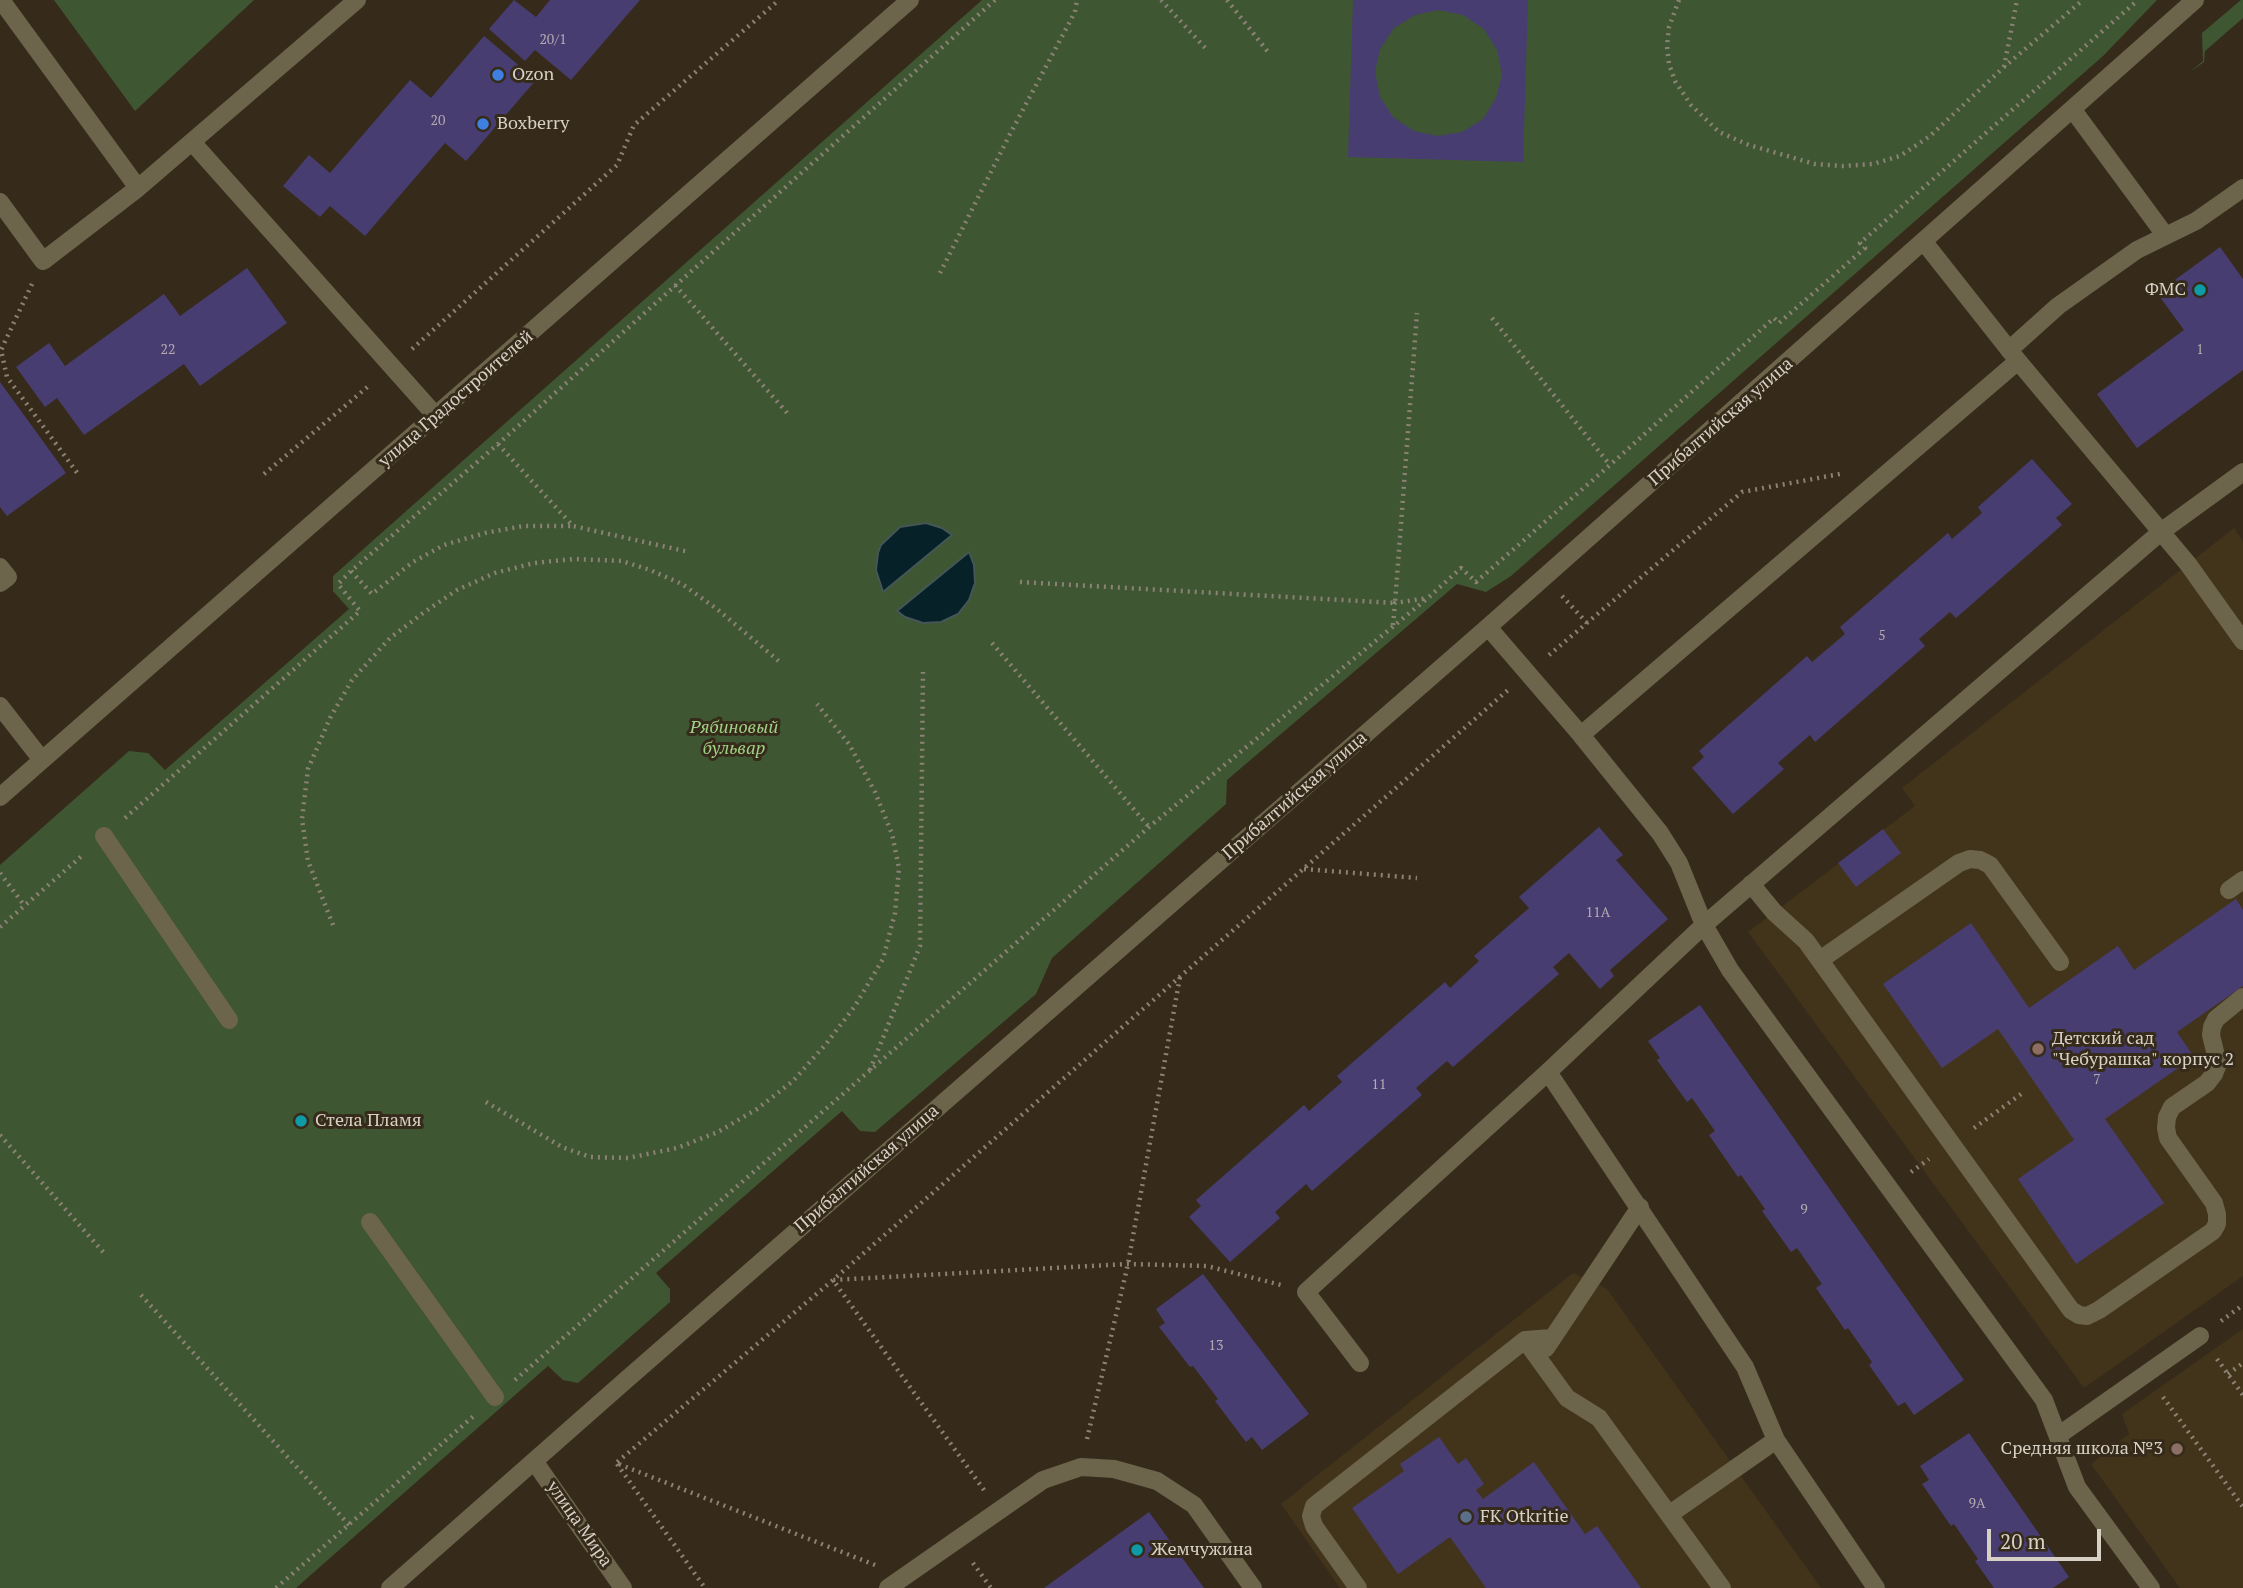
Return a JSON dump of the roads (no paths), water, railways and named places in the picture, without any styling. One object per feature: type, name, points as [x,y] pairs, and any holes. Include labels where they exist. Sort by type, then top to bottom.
[{"type":"street","points":[[1,0],[138,188]]},
{"type":"street","points":[[0,202],[43,261],[138,188],[357,0]]},
{"type":"street","name":"улица Градостроителей","points":[[0,796],[910,0]]},
{"type":"street","name":"Прибалтийская улица","points":[[390,1588],[1488,627],[2195,0]]},
{"type":"street","points":[[2073,110],[2165,235]]},
{"type":"street","points":[[192,142],[436,416]]},
{"type":"street","points":[[1581,735],[2013,356],[2076,292],[2137,250],[2196,221],[2243,187]]},
{"type":"street","points":[[1924,242],[2013,356],[2162,531],[2243,641]]},
{"type":"street","points":[[1360,1363],[1306,1292],[1548,1072],[1704,925],[2162,531],[2243,472]]},
{"type":"street","points":[[0,567],[8,577],[0,583]]},
{"type":"street","points":[[1488,627],[1581,735],[1660,833],[1679,863],[1704,925],[1730,970],[2044,1400],[2077,1486],[2151,1588]]},
{"type":"street","points":[[0,706],[42,760]]},
{"type":"street","points":[[104,836],[229,1020]]},
{"type":"street","points":[[1820,960],[1959,863],[1970,859],[1990,865],[2060,962]]},
{"type":"street","points":[[1751,884],[1774,912],[1806,941],[2071,1310],[2079,1315],[2099,1310],[2213,1231],[2217,1224],[2214,1203],[2168,1138],[2165,1128],[2172,1107],[2207,1083],[2214,1074],[2218,1063],[2211,1035],[2212,1027],[2216,1018],[2243,998]]},
{"type":"street","points":[[1548,1072],[1745,1367],[1776,1440],[1876,1588]]},
{"type":"street","points":[[1539,1360],[1640,1207]]},
{"type":"street","points":[[370,1223],[495,1397]]},
{"type":"street","points":[[2059,1435],[2200,1336]]},
{"type":"street","points":[[1358,1588],[1314,1526],[1311,1516],[1314,1506],[1525,1340],[1552,1338]]},
{"type":"street","points":[[1525,1340],[1567,1398],[1599,1418],[1722,1588]]},
{"type":"street","points":[[1670,1514],[1776,1440]]},
{"type":"street","name":"улица Мира","points":[[534,1461],[623,1588]]},
{"type":"street","points":[[888,1588],[1043,1480],[1081,1467],[1114,1469],[1157,1481],[1194,1505],[1253,1588]]},
{"type":"water","points":[[926,523],[942,528],[952,535],[883,592],[876,570],[881,545],[900,527]]},
{"type":"water","points":[[969,552],[974,565],[975,583],[969,600],[958,614],[941,622],[923,623],[897,611]]},
{"type":"place","name":"Ozon","points":[[498,75]]},
{"type":"place","name":"Boxberry","points":[[483,124]]},
{"type":"place","name":"ФМС","points":[[2200,290]]},
{"type":"place","name":"Детский сад \"Чебурашка\" корпус 2","points":[[2038,1049]]},
{"type":"place","name":"Стела Пламя","points":[[301,1121]]},
{"type":"place","name":"Средняя школа №3","points":[[2177,1449]]},
{"type":"place","name":"FK Otkritie","points":[[1466,1517]]},
{"type":"place","name":"Жемчужина","points":[[1137,1550]]},
{"type":"park label","name":"Рябиновый бульвар","points":[[734,738]]}]
